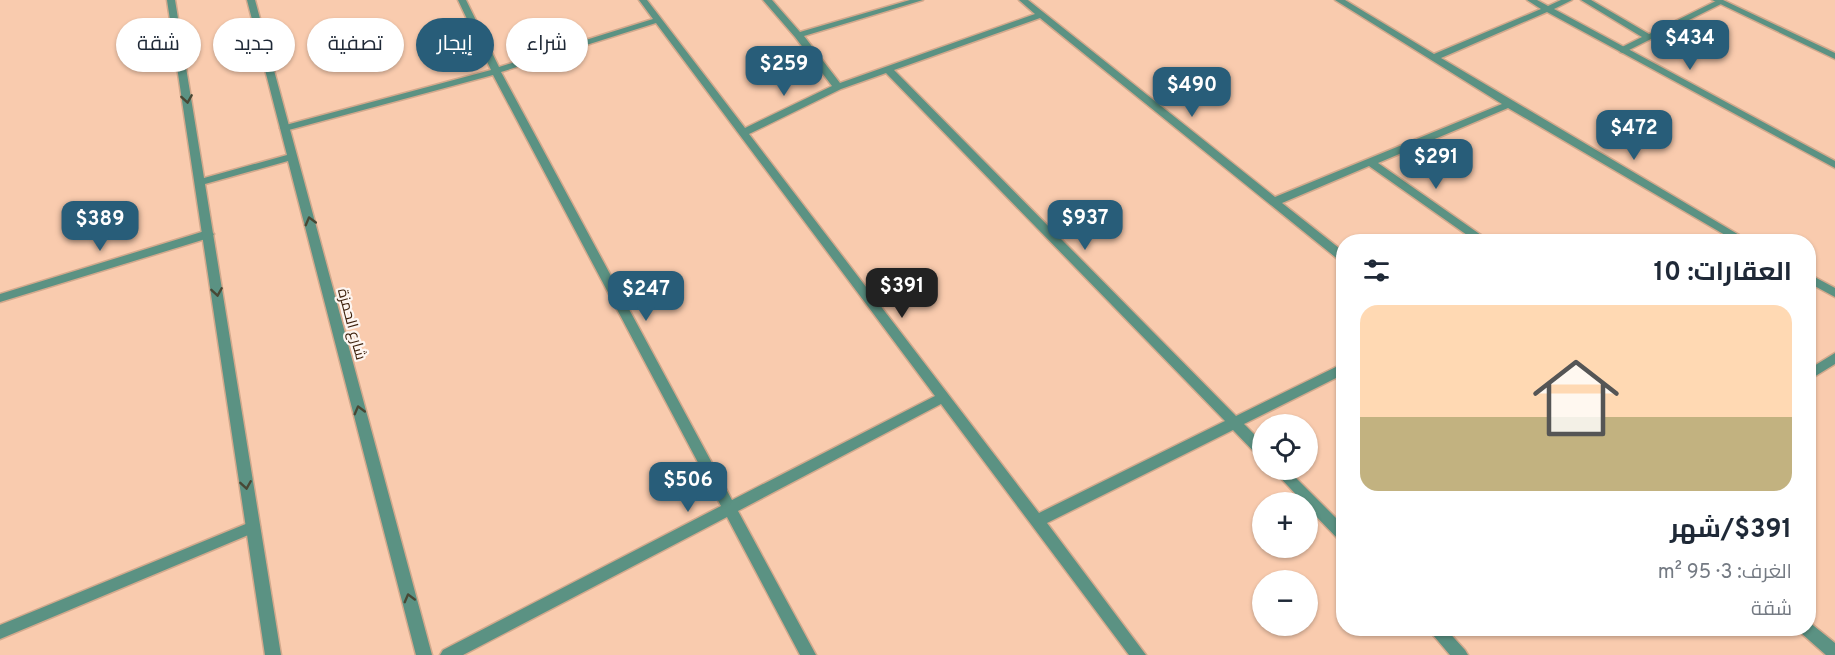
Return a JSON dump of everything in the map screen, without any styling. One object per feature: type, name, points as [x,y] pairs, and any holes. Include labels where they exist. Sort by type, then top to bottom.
[{"type":"street","points":[[171,0],[273,655]]},
{"type":"street","name":"شارع الحمزة","points":[[251,0],[424,655]]},
{"type":"street","points":[[462,0],[496,71],[808,655]]},
{"type":"street","points":[[643,0],[1138,655]]},
{"type":"street","points":[[767,0],[798,35],[838,87]]},
{"type":"street","points":[[798,35],[919,0]]},
{"type":"street","points":[[1023,0],[1336,252]]},
{"type":"street","points":[[1339,0],[1509,104],[1732,234]]},
{"type":"street","points":[[1532,0],[1835,165]]},
{"type":"street","points":[[1434,58],[1568,0]]},
{"type":"street","points":[[1585,0],[1649,38]]},
{"type":"street","points":[[1623,50],[1719,1],[1835,56]]},
{"type":"street","points":[[743,133],[838,87],[1041,15]]},
{"type":"street","points":[[285,128],[496,71],[658,20]]},
{"type":"street","points":[[887,69],[1252,441]]},
{"type":"street","points":[[1274,202],[1509,104]]},
{"type":"street","points":[[200,182],[292,157]]},
{"type":"street","points":[[1370,162],[1474,234]]},
{"type":"street","points":[[0,298],[208,234]]},
{"type":"street","points":[[1816,282],[1835,293]]},
{"type":"street","points":[[1816,370],[1835,358]]},
{"type":"street","points":[[1037,521],[1336,372]]},
{"type":"street","points":[[448,655],[943,397]]},
{"type":"street","points":[[1290,480],[1336,528]]},
{"type":"street","points":[[0,632],[253,527]]},
{"type":"street","points":[[1442,636],[1460,655]]},
{"type":"street","points":[[1815,636],[1835,653]]}]
